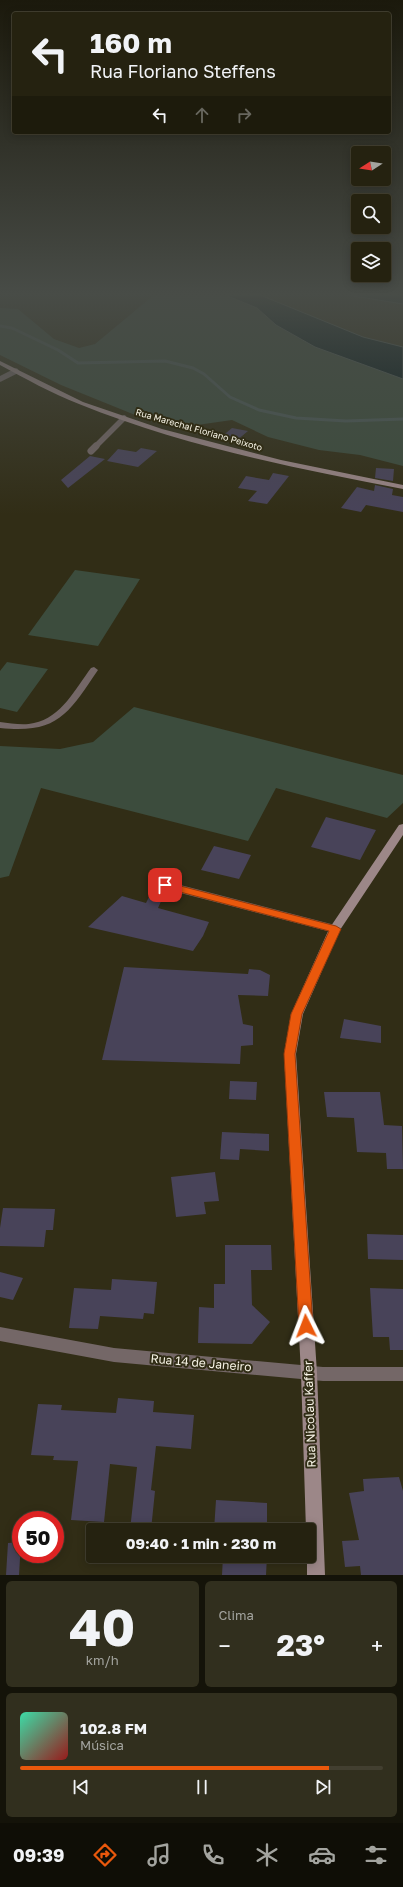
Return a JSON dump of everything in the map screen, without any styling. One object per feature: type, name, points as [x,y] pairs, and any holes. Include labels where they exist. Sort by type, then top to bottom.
[{"type":"main road","name":"Rua Marechal Floriano Peixoto","points":[[11,368],[80,402],[124,418],[212,445],[290,465],[403,487]]},
{"type":"main road","name":"Rua Nicolau Kaffer","points":[[316,1575],[309,1373],[290,1054],[297,1014],[336,929],[403,827]]},
{"type":"street","points":[[0,726],[24,728],[40,726],[52,721],[62,712],[94,670]]},
{"type":"street","points":[[165,885],[336,929]]},
{"type":"street","name":"Rua 14 de Janeiro","points":[[0,1334],[114,1355],[309,1373],[403,1374]]},
{"type":"lane","points":[[0,380],[16,371]]},
{"type":"lane","points":[[91,451],[124,418]]},
{"type":"green space","points":[[27,368],[374,368],[403,379],[403,466],[360,455],[319,450],[268,437],[232,420],[197,425],[191,428],[150,421],[61,385]]},
{"type":"green space","points":[[75,570],[140,579],[98,646],[28,635]]},
{"type":"green space","points":[[7,662],[48,669],[17,712],[0,708],[0,671]]},
{"type":"green space","points":[[134,707],[403,775],[403,803],[387,818],[276,788],[248,841],[41,788],[9,876],[0,878],[0,746],[60,749],[93,742]]},
{"type":"shaded area","points":[[374,368],[403,368],[403,379]]},
{"type":"building","points":[[232,428],[248,431],[236,441],[220,438]]},
{"type":"building","points":[[141,448],[157,451],[138,467],[107,461],[118,449],[136,452]]},
{"type":"building","points":[[90,456],[105,459],[68,488],[61,480]]},
{"type":"building","points":[[376,468],[394,469],[393,481],[375,478]]},
{"type":"building","points":[[273,473],[289,476],[267,504],[248,501],[257,491],[238,488],[246,476],[269,480]]},
{"type":"building","points":[[375,485],[393,489],[392,495],[403,497],[403,512],[366,505],[361,512],[341,508],[357,487],[374,491]]},
{"type":"building","points":[[326,817],[376,830],[360,860],[311,847]]},
{"type":"building","points":[[214,846],[251,855],[239,879],[201,870]]},
{"type":"building","points":[[150,895],[163,897],[158,908],[209,922],[203,936],[193,951],[88,927],[122,896],[146,903]]},
{"type":"building","points":[[124,967],[248,974],[249,969],[260,970],[270,975],[268,996],[238,995],[243,1024],[253,1026],[253,1045],[241,1046],[240,1064],[102,1060]]},
{"type":"building","points":[[344,1019],[381,1026],[381,1043],[340,1038]]},
{"type":"building","points":[[230,1081],[257,1082],[256,1100],[229,1099]]},
{"type":"building","points":[[324,1092],[380,1092],[384,1125],[402,1126],[403,1169],[387,1169],[386,1153],[357,1152],[354,1118],[327,1117]]},
{"type":"building","points":[[222,1132],[269,1134],[269,1151],[240,1149],[239,1160],[220,1159]]},
{"type":"building","points":[[215,1172],[219,1201],[204,1202],[206,1214],[176,1217],[171,1177]]},
{"type":"building","points":[[3,1208],[55,1209],[53,1230],[46,1230],[44,1247],[0,1246],[0,1228]]},
{"type":"building","points":[[367,1234],[403,1235],[403,1260],[368,1259]]},
{"type":"building","points":[[225,1245],[271,1245],[272,1270],[251,1270],[252,1305],[270,1322],[252,1344],[198,1343],[199,1307],[214,1308],[214,1284],[225,1284]]},
{"type":"building","points":[[0,1272],[23,1278],[13,1300],[0,1297]]},
{"type":"building","points":[[112,1279],[157,1282],[154,1314],[144,1313],[143,1319],[100,1316],[98,1329],[69,1328],[74,1288],[111,1290]]},
{"type":"building","points":[[370,1288],[403,1289],[403,1350],[390,1350],[389,1337],[373,1337]]},
{"type":"building","points":[[118,1398],[154,1401],[153,1412],[194,1415],[191,1449],[156,1446],[151,1490],[155,1491],[152,1523],[131,1523],[137,1467],[110,1464],[104,1522],[71,1520],[78,1461],[53,1460],[54,1456],[31,1455],[38,1404],[62,1405],[61,1410],[116,1413]]},
{"type":"building","points":[[399,1477],[403,1491],[403,1575],[361,1575],[360,1566],[345,1567],[342,1541],[359,1540],[349,1493],[364,1491],[363,1479]]},
{"type":"building","points":[[216,1500],[267,1503],[267,1523],[214,1523]]},
{"type":"building","points":[[8,1543],[12,1543],[12,1563],[20,1563],[19,1575],[6,1575]]},
{"type":"building","points":[[223,1563],[267,1563],[266,1575],[222,1575]]},
{"type":"waterway","points":[[194,368],[204,374],[230,397],[259,410],[296,418],[346,421],[403,419]]},
{"type":"route","points":[[165,885],[336,929],[297,1014],[290,1054],[306,1326]]}]
